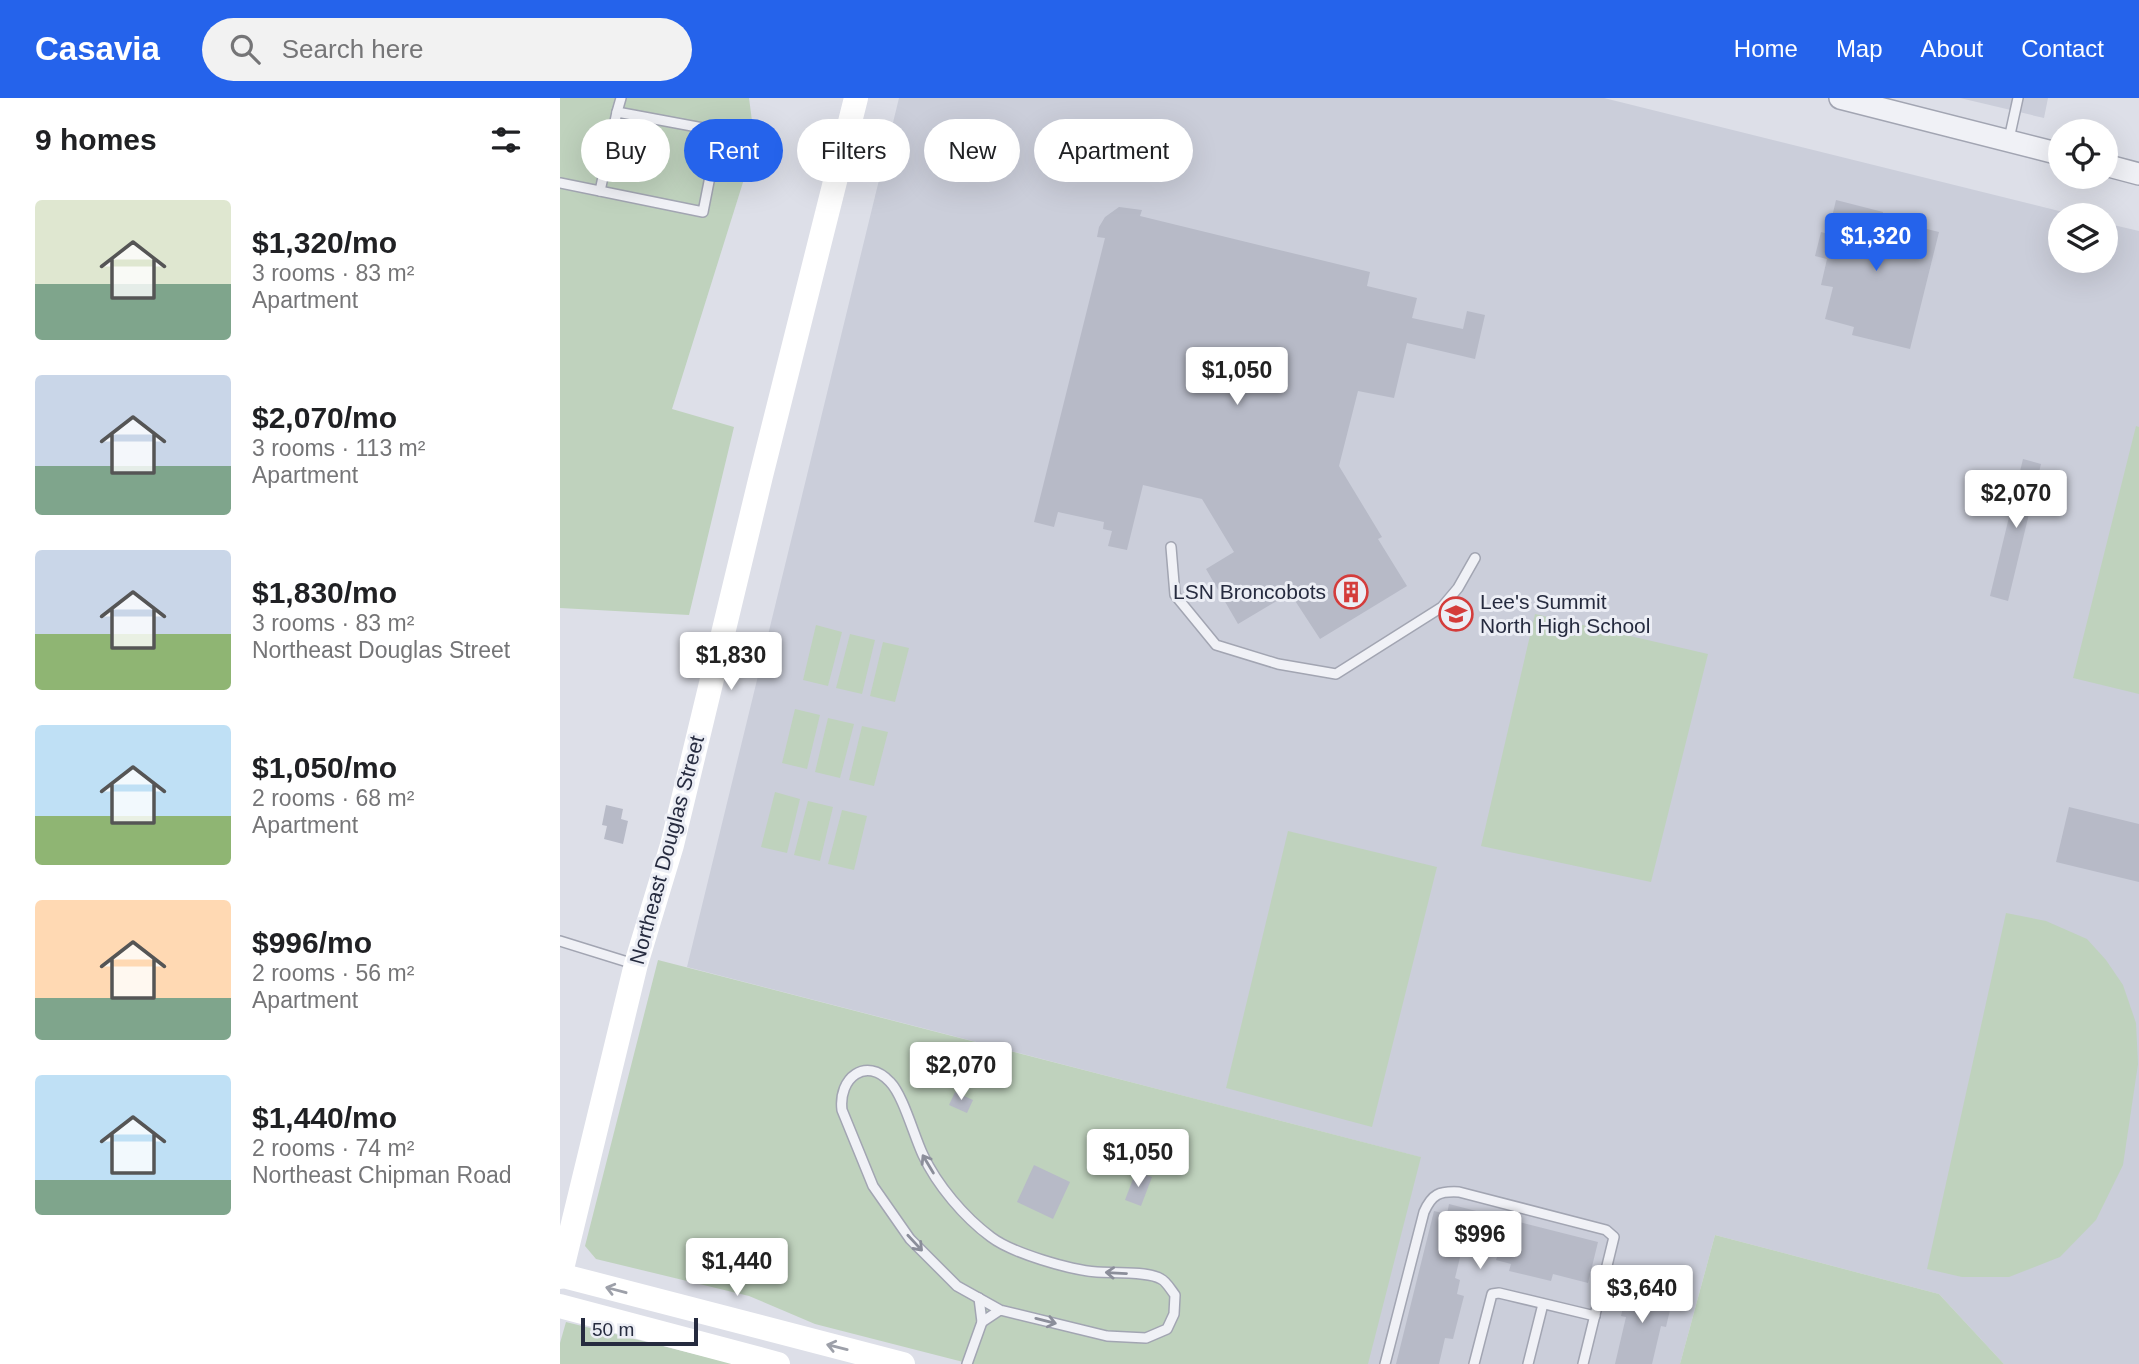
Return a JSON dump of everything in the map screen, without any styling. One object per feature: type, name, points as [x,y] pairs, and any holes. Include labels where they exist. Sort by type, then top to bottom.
[{"type":"main road","name":"Northeast Douglas Street","points":[[560,1276],[636,964],[672,845],[856,98]]},
{"type":"main road","points":[[560,1276],[903,1364]]},
{"type":"main road","points":[[560,1306],[778,1364]]},
{"type":"street","points":[[1840,98],[2048,151]]},
{"type":"street","points":[[2118,168],[2139,174]]},
{"type":"lane","points":[[600,191],[621,98]]},
{"type":"lane","points":[[2008,141],[2018,98]]},
{"type":"lane","points":[[560,183],[703,212],[719,131],[617,112]]},
{"type":"lane","points":[[1171,547],[1175,595],[1216,645],[1278,664],[1336,674],[1442,607],[1458,588],[1475,558]]},
{"type":"lane","points":[[560,941],[636,964]]},
{"type":"lane","points":[[869,1071],[883,1074],[894,1085],[924,1157],[934,1174],[962,1210],[992,1238],[1026,1254],[1094,1272],[1139,1274],[1161,1279],[1175,1295],[1174,1314],[1167,1329],[1146,1338],[1107,1336],[1000,1310],[957,1286],[910,1239],[873,1186],[842,1110],[840,1098],[845,1083],[857,1073],[869,1071]]},
{"type":"lane","points":[[1385,1364],[1424,1212],[1429,1200],[1447,1191],[1606,1230],[1614,1237],[1583,1364]]},
{"type":"lane","points":[[1474,1364],[1492,1294],[1499,1293],[1595,1316]]},
{"type":"lane","points":[[967,1364],[982,1322],[979,1298]]},
{"type":"lane","points":[[1528,1364],[1544,1304]]},
{"type":"lane","points":[[982,1322],[1000,1310]]},
{"type":"shaded area","name":"Lee's Summit North High School","points":[[899,98],[1604,98],[2048,208],[2048,273],[2118,273],[2118,226],[2139,231],[2139,1364],[2004,1364],[1939,1294],[1715,1235],[1680,1364],[1367,1364],[1420,1157],[687,967],[879,182],[910,182],[910,119],[894,119]]},
{"type":"shaded area","points":[[1960,98],[2048,98],[2044,118]]},
{"type":"green space","points":[[560,98],[749,98],[752,119],[684,119],[684,182],[743,182],[672,409],[734,427],[689,615],[560,608]]},
{"type":"green space","points":[[2136,426],[2139,427],[2139,694],[2073,678]]},
{"type":"green space","points":[[1535,614],[1708,654],[1651,882],[1481,846]]},
{"type":"green space","points":[[816,625],[842,632],[828,686],[803,680]]},
{"type":"green space","points":[[850,634],[875,640],[862,694],[836,688]]},
{"type":"green space","points":[[883,642],[909,648],[895,702],[870,696]]},
{"type":"green space","points":[[795,709],[820,715],[807,769],[782,763]]},
{"type":"green space","points":[[828,718],[854,724],[840,778],[815,772]]},
{"type":"green space","points":[[862,726],[888,732],[874,786],[849,780]]},
{"type":"green space","points":[[775,792],[800,799],[787,853],[761,847]]},
{"type":"green space","points":[[808,801],[833,807],[820,861],[794,855]]},
{"type":"green space","points":[[842,810],[867,816],[854,870],[828,864]]},
{"type":"green space","points":[[1288,831],[1437,867],[1372,1127],[1226,1088]]},
{"type":"green space","points":[[2006,913],[2046,921],[2087,939],[2106,960],[2123,985],[2136,1023],[2138,1064],[2123,1165],[2096,1220],[2060,1257],[2009,1277],[1962,1277],[1927,1269]]},
{"type":"green space","points":[[658,960],[1421,1157],[1368,1364],[971,1364],[815,1324],[749,1296],[596,1259],[585,1246]]},
{"type":"green space","points":[[1715,1235],[1939,1294],[2004,1364],[1680,1364]]},
{"type":"green space","points":[[566,1322],[735,1364],[560,1364],[560,1343]]},
{"type":"building","points":[[1836,200],[1883,212],[1882,218],[1939,232],[1910,349],[1852,335],[1854,327],[1825,319],[1833,287],[1821,285],[1827,259],[1815,256],[1821,232],[1828,234]]},
{"type":"building","points":[[1119,207],[1142,210],[1140,216],[1370,272],[1367,286],[1417,298],[1412,318],[1463,329],[1467,311],[1485,315],[1475,359],[1407,343],[1394,398],[1358,391],[1339,466],[1382,537],[1378,539],[1407,586],[1320,639],[1290,593],[1238,624],[1206,569],[1234,552],[1202,499],[1143,485],[1127,550],[1108,546],[1112,531],[1103,529],[1104,522],[1058,512],[1054,527],[1034,522],[1105,238],[1097,237],[1099,227],[1105,217]]},
{"type":"building","points":[[2023,459],[2041,464],[2008,601],[1990,596]]},
{"type":"building","points":[[606,805],[623,809],[621,819],[628,821],[623,844],[604,839],[607,826],[602,825]]},
{"type":"building","points":[[2069,807],[2139,824],[2139,882],[2056,862]]},
{"type":"building","points":[[955,1092],[973,1100],[967,1113],[949,1105]]},
{"type":"building","points":[[1034,1165],[1070,1182],[1053,1219],[1017,1202]]},
{"type":"building","points":[[1136,1171],[1152,1177],[1141,1206],[1125,1200]]},
{"type":"building","points":[[1449,1204],[1598,1242],[1588,1283],[1553,1274],[1551,1281],[1509,1271],[1511,1264],[1496,1260],[1498,1254],[1463,1245],[1455,1278],[1460,1280],[1457,1294],[1464,1296],[1453,1339],[1445,1338],[1439,1364],[1396,1364],[1434,1211],[1447,1214]]},
{"type":"building","points":[[1628,1286],[1673,1297],[1666,1327],[1661,1326],[1652,1364],[1615,1364],[1626,1317],[1621,1316]]},
{"type":"place","name":"LSN Broncobots","points":[[1351,592]]},
{"type":"place","name":"Lee's Summit North High School","points":[[1456,614]]}]
